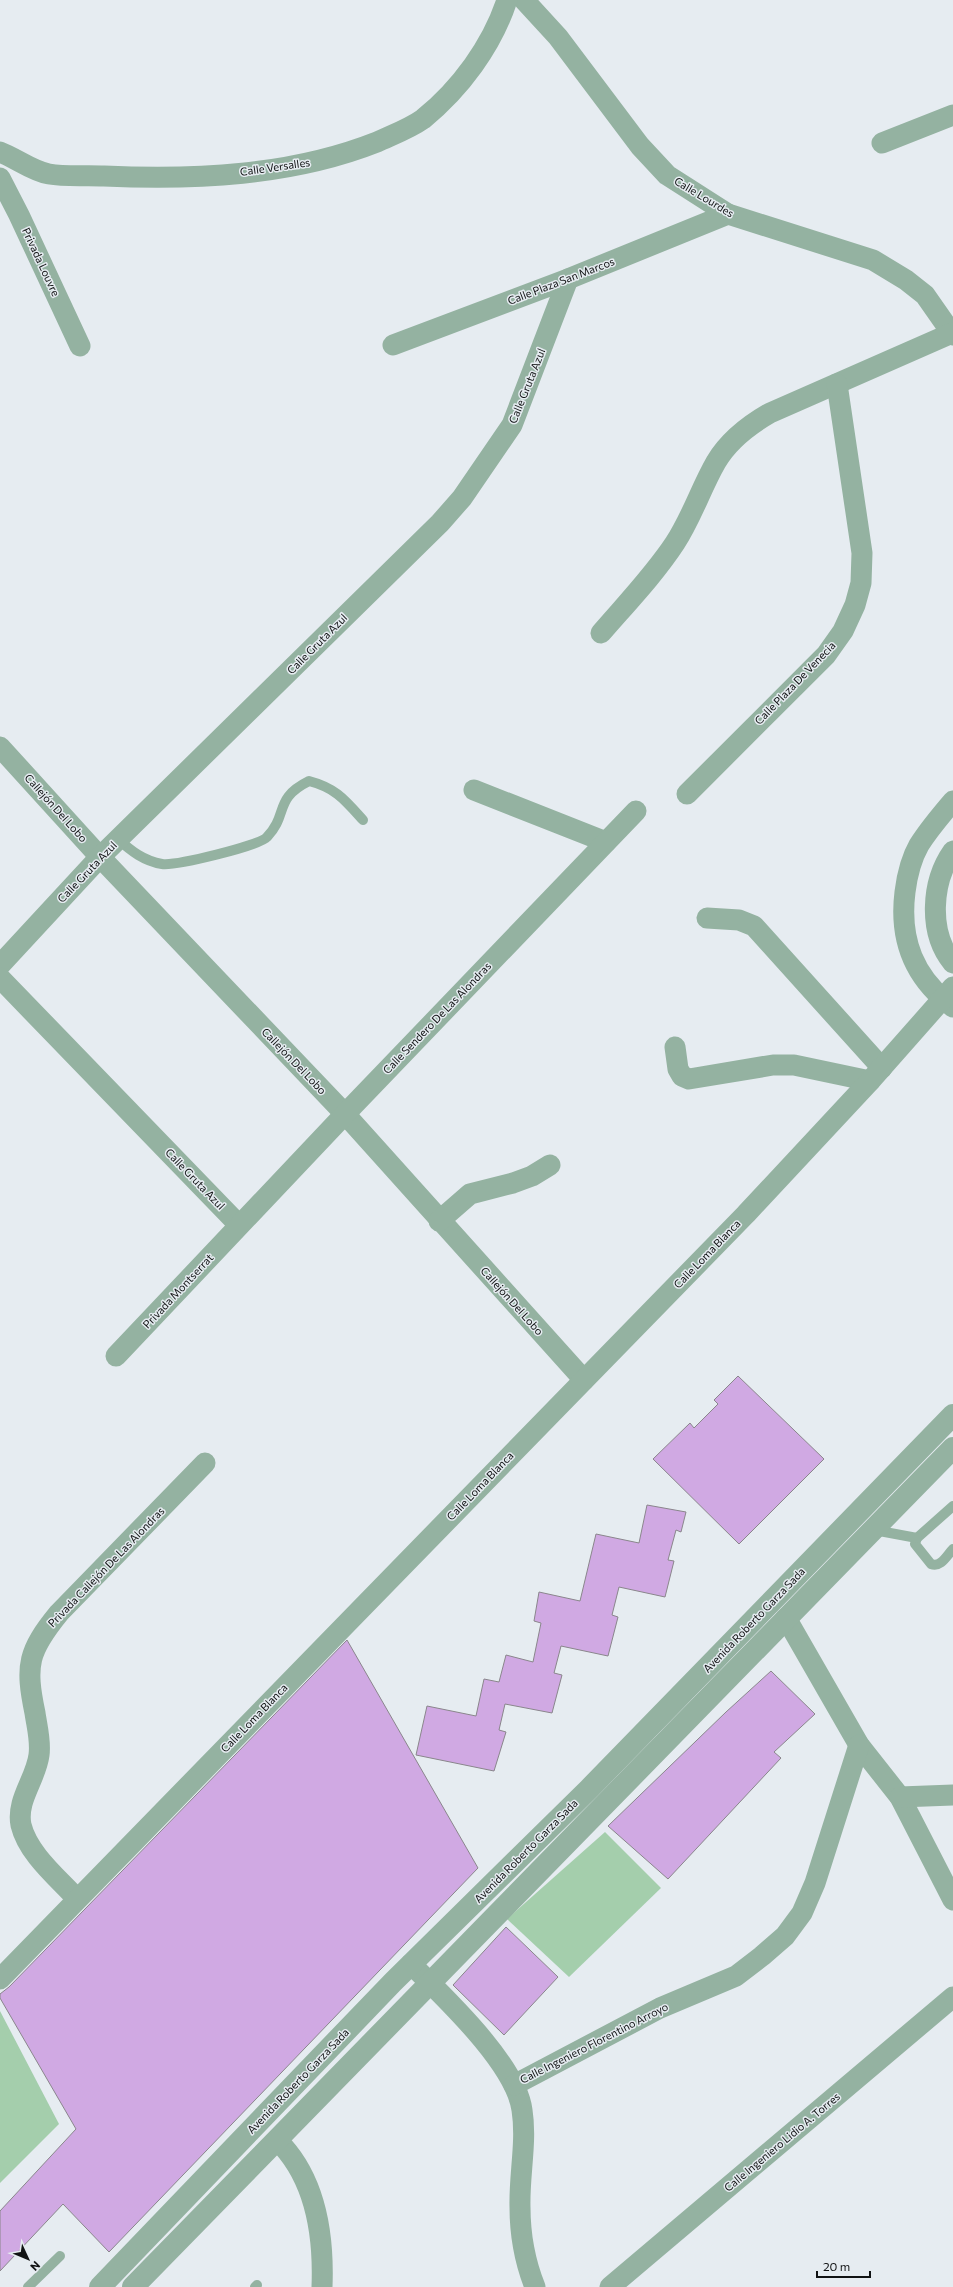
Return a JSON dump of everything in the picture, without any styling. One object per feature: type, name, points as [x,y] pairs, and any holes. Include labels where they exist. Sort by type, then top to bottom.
[{"type":"street","name":"Calle Versalles","points":[[0,152],[49,174],[158,178],[210,175],[304,165],[357,150],[406,129],[422,119],[446,97],[475,64],[501,19],[507,0]]},
{"type":"street","name":"Calle Lourdes","points":[[524,0],[558,37],[640,146],[667,175],[728,214],[873,260],[906,280],[926,295],[952,334]]},
{"type":"street","points":[[882,143],[953,115]]},
{"type":"street","name":"Privada Louvre","points":[[0,178],[19,214],[80,346]]},
{"type":"street","name":"Calle Plaza San Marcos","points":[[393,345],[568,279],[728,214]]},
{"type":"street","name":"Calle Gruta Azul","points":[[0,965],[100,857],[440,523],[462,498],[512,425],[568,279]]},
{"type":"street","points":[[601,633],[674,545],[689,522],[716,461],[732,441],[750,425],[770,413],[952,334]]},
{"type":"street","name":"Calle Plaza De Venecia","points":[[687,794],[826,655],[843,631],[855,605],[861,583],[862,553],[837,384]]},
{"type":"street","name":"Callejón Del Lobo","points":[[0,747],[100,857],[344,1114],[584,1380]]},
{"type":"street","points":[[474,790],[606,842]]},
{"type":"street","points":[[949,998],[924,979],[913,961],[906,944],[903,917],[907,879],[919,846],[953,801]]},
{"type":"street","name":"Calle Sendero De Las Alondras","points":[[239,1225],[636,811]]},
{"type":"street","points":[[953,851],[939,881],[935,911],[937,934],[945,954],[953,963]]},
{"type":"street","points":[[707,918],[739,920],[754,926],[876,1075]]},
{"type":"street","name":"Calle Gruta Azul","points":[[0,978],[239,1225]]},
{"type":"street","name":"Calle Loma Blanca","points":[[0,1979],[746,1214],[949,998]]},
{"type":"street","points":[[675,1047],[678,1069],[682,1076],[689,1079],[773,1065],[794,1065],[876,1075]]},
{"type":"street","points":[[439,1221],[470,1194],[513,1183],[532,1176],[550,1165]]},
{"type":"street","name":"Privada Montserrat","points":[[116,1356],[239,1225]]},
{"type":"street","name":"Avenida Roberto Garza Sada","points":[[100,2287],[412,1964],[589,1789],[953,1415]]},
{"type":"street","points":[[892,1478],[911,1473],[953,1433]]},
{"type":"street","name":"Avenida Roberto Garza Sada","points":[[133,2287],[429,1982],[605,1806],[786,1618],[953,1448]]},
{"type":"street","name":"Privada Callejón De Las Alondras","points":[[77,1899],[34,1852],[22,1826],[22,1806],[39,1755],[39,1733],[29,1672],[32,1653],[43,1633],[59,1613],[205,1463]]},
{"type":"street","points":[[786,1618],[859,1745],[900,1797],[953,1900]]},
{"type":"street","name":"Calle Ingeniero Florentino Arroyo","points":[[514,2085],[660,2008],[736,1976],[785,1936],[802,1913],[815,1883],[859,1745]]},
{"type":"street","points":[[900,1797],[953,1795]]},
{"type":"street","points":[[412,1964],[486,2045],[514,2085],[522,2108],[524,2130],[520,2206],[522,2230],[525,2255],[535,2287]]},
{"type":"street","name":"Calle Ingeniero Lidio A. Torres","points":[[610,2287],[953,1997]]},
{"type":"street","points":[[277,2140],[297,2164],[306,2182],[315,2209],[321,2236],[322,2287]]},
{"type":"lane","points":[[118,839],[130,850],[146,860],[164,864],[246,848],[267,838],[278,820],[286,798],[294,789],[309,781],[327,786],[342,796],[363,820]]},
{"type":"lane","points":[[953,1506],[917,1538],[916,1546],[933,1565],[940,1564],[953,1549]]},
{"type":"lane","points":[[874,1530],[917,1538]]},
{"type":"lane","points":[[28,2287],[60,2256]]},
{"type":"green space","points":[[605,1832],[661,1888],[569,1977],[507,1919]]},
{"type":"green space","points":[[0,2011],[59,2124],[0,2183]]},
{"type":"building","points":[[738,1376],[824,1459],[739,1544],[653,1459],[690,1423],[694,1428],[718,1404],[714,1400]]},
{"type":"building","points":[[647,1505],[686,1512],[681,1532],[676,1530],[668,1560],[674,1561],[665,1597],[619,1587],[612,1615],[618,1617],[608,1656],[561,1646],[554,1673],[562,1675],[552,1713],[505,1704],[499,1730],[506,1732],[494,1771],[416,1755],[427,1706],[476,1716],[484,1679],[499,1682],[506,1655],[533,1662],[541,1623],[534,1621],[539,1592],[580,1601],[596,1534],[639,1543]]},
{"type":"building","points":[[347,1640],[478,1868],[109,2252],[63,2204],[0,2271],[0,2211],[76,2129],[0,1998],[0,1994],[9,1987]]},
{"type":"building","points":[[771,1671],[815,1714],[774,1752],[781,1758],[668,1879],[608,1826],[726,1712]]},
{"type":"building","points":[[506,1927],[558,1977],[504,2035],[453,1985]]}]
